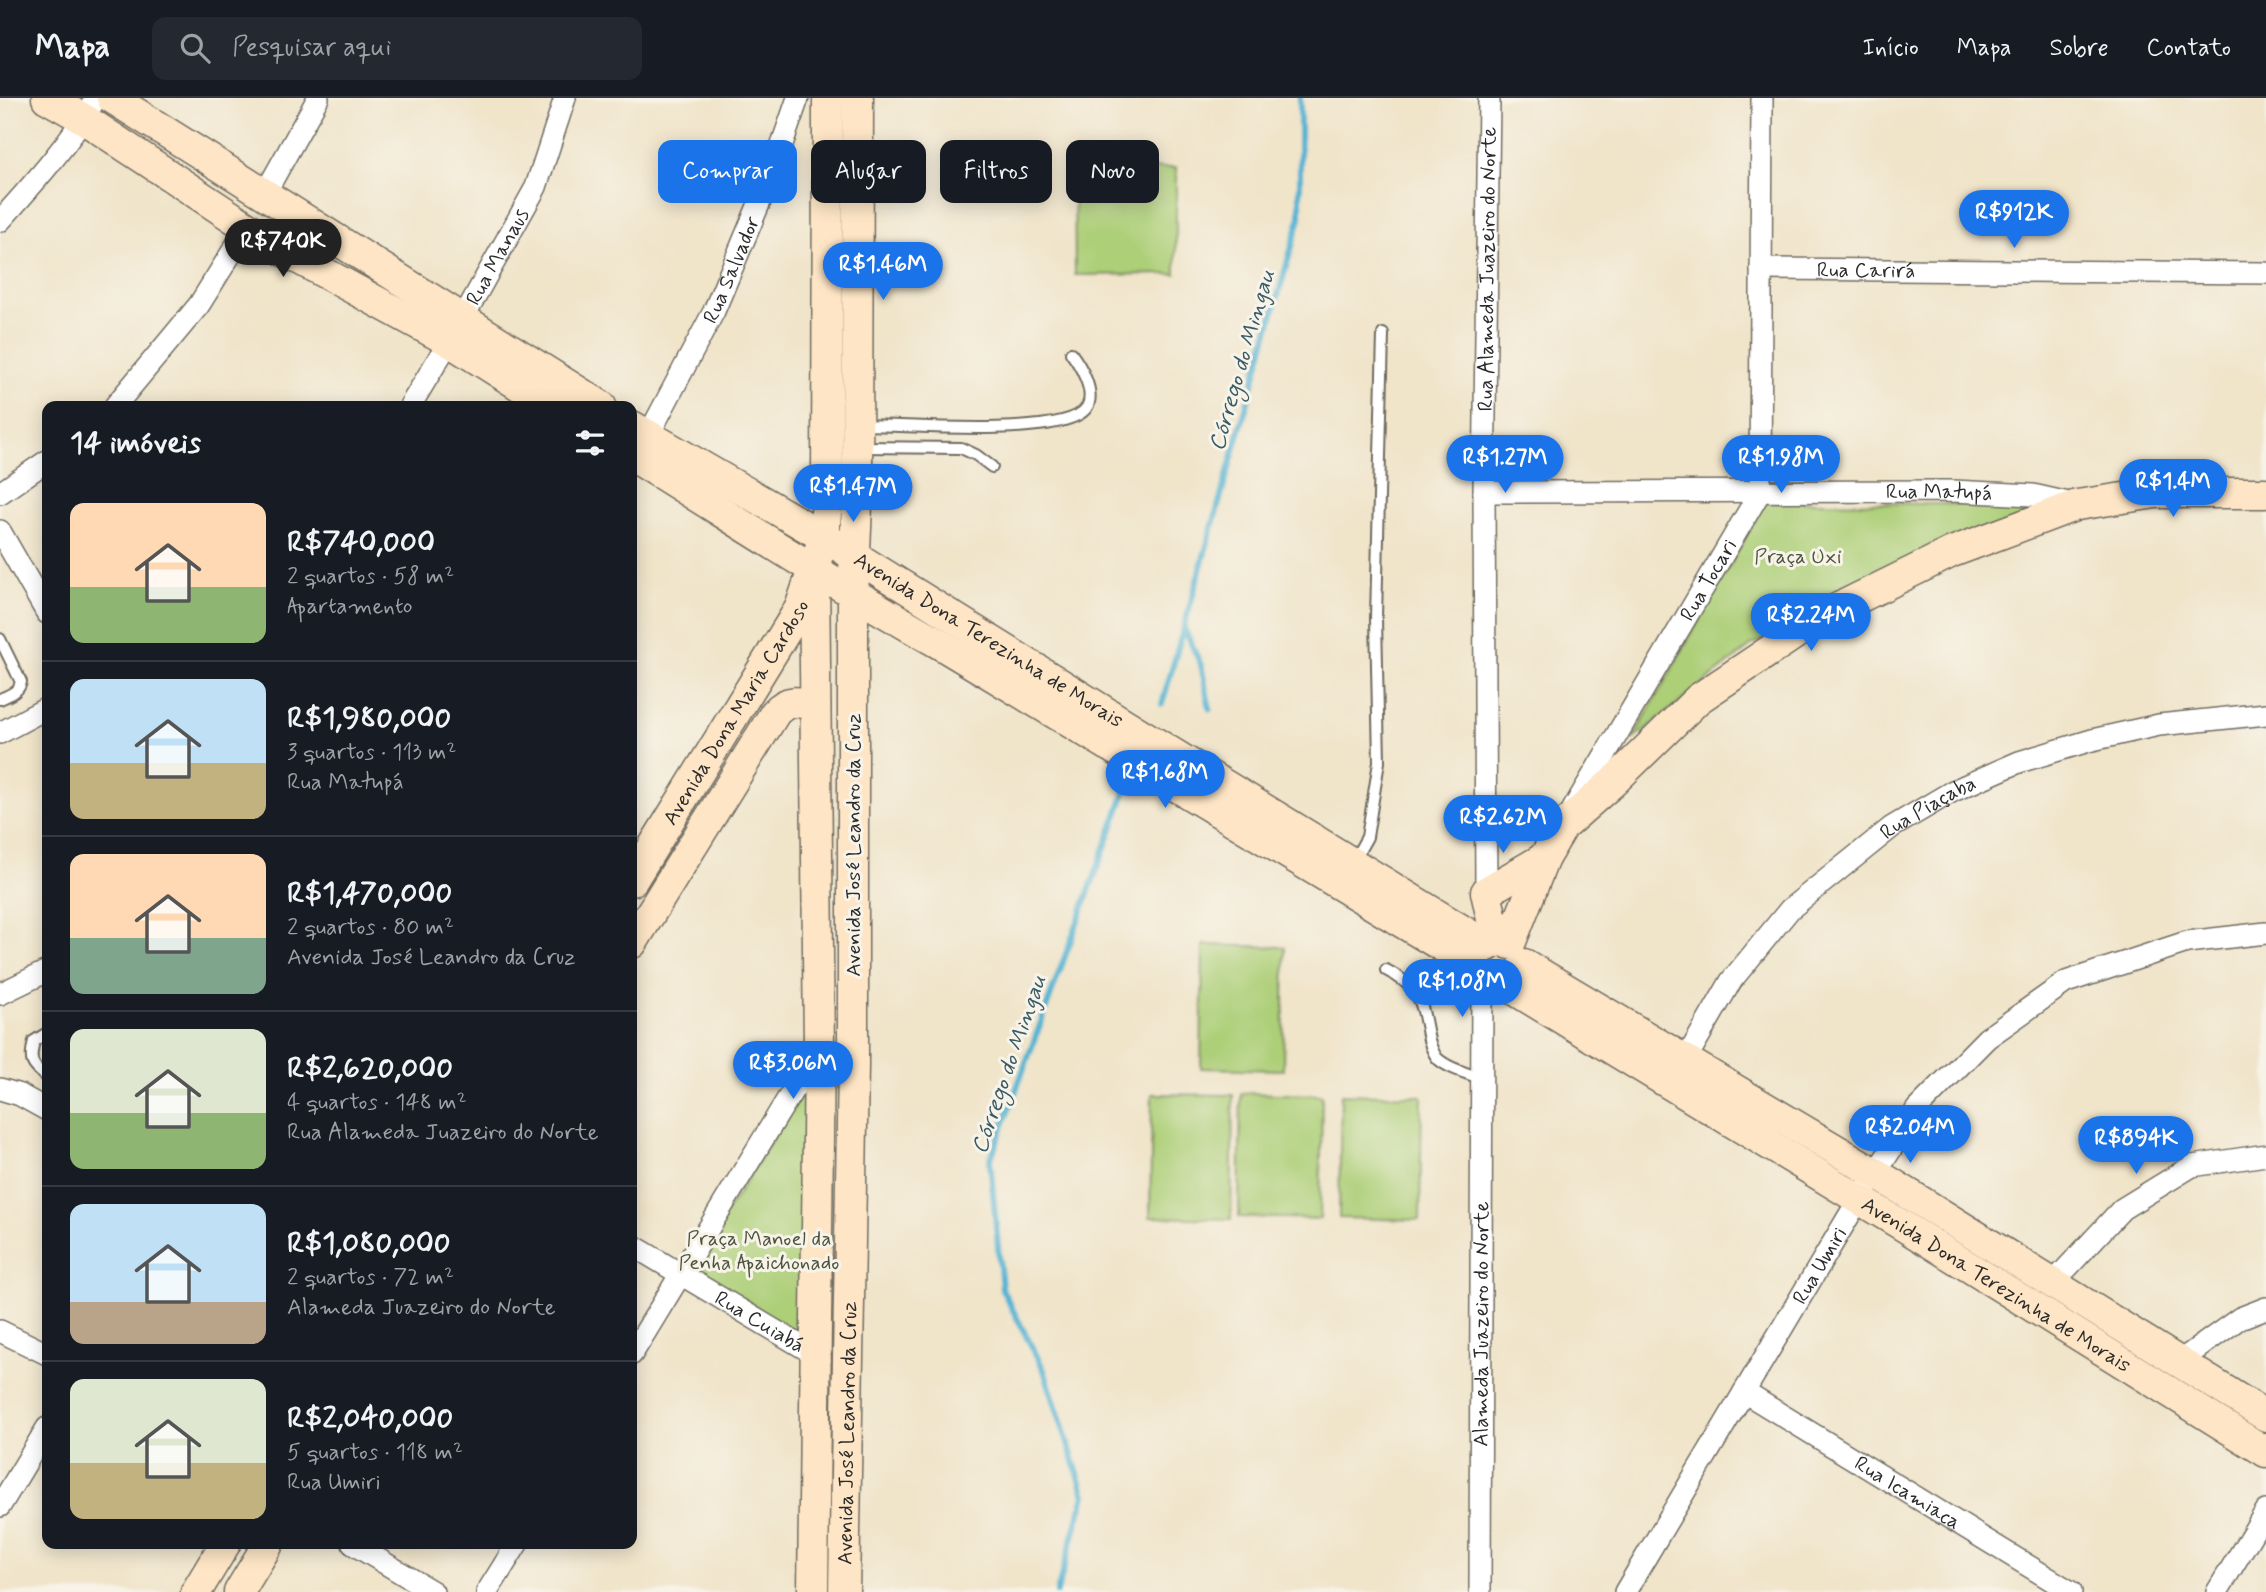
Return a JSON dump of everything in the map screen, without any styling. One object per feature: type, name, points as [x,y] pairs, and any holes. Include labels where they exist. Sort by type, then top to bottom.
[{"type":"main road","points":[[47,98],[90,109],[247,228],[279,248],[456,330],[591,401]]},
{"type":"main road","points":[[112,98],[300,217],[456,330],[546,401]]},
{"type":"main road","points":[[824,537],[827,501],[828,98]]},
{"type":"main road","name":"Avenida José Leandro da Cruz","points":[[844,1592],[853,1065],[853,595],[857,436],[858,98]]},
{"type":"main road","name":"Avenida Dona Terezinha de Morais","points":[[637,448],[824,537],[854,555],[1352,863],[1500,965],[1859,1199],[2266,1452]]},
{"type":"main road","name":"Avenida Dona Terezinha de Morais","points":[[637,448],[853,595],[1500,965],[1686,1059],[2266,1416]]},
{"type":"main road","name":"Rua Matupá","points":[[2077,505],[2156,493],[2266,492]]},
{"type":"main road","points":[[1500,965],[1544,859],[1563,826],[1613,782],[1698,699],[1820,617],[1952,552],[2077,505]]},
{"type":"main road","name":"Avenida Dona Maria Cardoso","points":[[637,873],[800,608],[824,537]]},
{"type":"main road","name":"Avenida José Leandro da Cruz","points":[[813,1592],[819,1048],[814,569]]},
{"type":"main road","name":"Avenida Dona Maria Cardoso","points":[[637,935],[775,713],[789,702],[815,706]]},
{"type":"main road","points":[[1486,892],[1544,859]]},
{"type":"main road","name":"Rua Alameda Juazeiro do Norte","points":[[1486,892],[1500,965]]},
{"type":"main road","points":[[196,1592],[222,1549]]},
{"type":"main road","points":[[239,1592],[265,1549]]},
{"type":"street","points":[[264,195],[318,98]]},
{"type":"street","name":"Rua Manaus","points":[[413,401],[536,187],[565,98]]},
{"type":"street","name":"Rua Salvador","points":[[637,444],[714,311],[772,173],[798,98]]},
{"type":"street","name":"Rua Alameda Juazeiro do Norte","points":[[1486,892],[1484,492],[1489,98]]},
{"type":"street","points":[[1760,492],[1762,98]]},
{"type":"street","points":[[0,221],[36,181],[90,109]]},
{"type":"street","points":[[279,248],[300,217]]},
{"type":"street","points":[[119,401],[198,305],[247,228]]},
{"type":"street","name":"Rua Carirá","points":[[1761,269],[2266,273]]},
{"type":"street","points":[[0,493],[42,464]]},
{"type":"street","name":"Rua Matupá","points":[[1484,492],[2003,493],[2032,495],[2077,505]]},
{"type":"street","name":"Rua Tocari","points":[[1563,826],[1760,492]]},
{"type":"street","points":[[0,531],[42,604]]},
{"type":"street","points":[[0,733],[42,711]]},
{"type":"street","name":"Rua Piaçaba","points":[[1686,1059],[1731,981],[1790,909],[1892,827],[1953,791],[2019,762],[2092,740],[2160,725],[2266,714]]},
{"type":"street","name":"Rua Umiri","points":[[1625,1592],[1859,1199],[1917,1109],[1987,1038],[2066,982],[2187,942],[2266,933]]},
{"type":"street","name":"Alameda Juazeiro do Norte","points":[[1480,1592],[1483,1079],[1484,1057],[1500,965]]},
{"type":"street","points":[[0,983],[42,973]]},
{"type":"street","points":[[0,994],[42,973]]},
{"type":"street","points":[[637,1346],[819,1048]]},
{"type":"street","points":[[0,1084],[42,1108]]},
{"type":"street","points":[[2053,1283],[2122,1209],[2192,1166],[2266,1155]]},
{"type":"street","name":"Rua Cuiabá","points":[[637,1248],[816,1355]]},
{"type":"street","points":[[2180,1362],[2240,1318],[2266,1308]]},
{"type":"street","points":[[0,1331],[42,1352]]},
{"type":"street","name":"Rua Icamiaca","points":[[1744,1392],[2071,1592]]},
{"type":"street","points":[[0,1506],[42,1436]]},
{"type":"street","points":[[2217,1592],[2266,1511]]},
{"type":"street","points":[[361,1549],[433,1592]]},
{"type":"street","points":[[487,1592],[514,1549]]},
{"type":"lane","points":[[1352,863],[1367,837],[1379,762],[1376,618],[1383,334]]},
{"type":"lane","points":[[857,436],[895,425],[956,429],[1023,428],[1071,418],[1087,407],[1089,395],[1079,365],[1071,352]]},
{"type":"lane","points":[[857,436],[961,448],[992,467]]},
{"type":"lane","points":[[0,639],[22,682],[20,688],[0,699]]},
{"type":"lane","points":[[1386,970],[1405,980],[1419,996],[1431,1046],[1438,1059],[1483,1079]]},
{"type":"lane","points":[[42,1036],[34,1041],[30,1055],[33,1065],[42,1073]]},
{"type":"green space","points":[[1159,168],[1176,168],[1176,274],[1075,275],[1074,203],[1159,203]]},
{"type":"green space","name":"Praça Uxi","points":[[1766,501],[2047,506],[1752,645],[1632,740]]},
{"type":"green space","points":[[1203,945],[1285,947],[1283,1070],[1201,1068]]},
{"type":"green space","name":"Praça Manoel da Penha Apaichonado","points":[[806,1086],[807,1341],[692,1266]]},
{"type":"green space","points":[[1241,1093],[1322,1095],[1320,1219],[1239,1217]]},
{"type":"green space","points":[[1152,1094],[1233,1095],[1231,1219],[1150,1217]]},
{"type":"green space","points":[[1341,1094],[1422,1096],[1420,1220],[1339,1218]]},
{"type":"waterway","name":"Córrego do Mingau","points":[[1162,704],[1300,218],[1300,98]]},
{"type":"waterway","name":"Córrego do Mingau","points":[[1184,628],[1201,665],[1210,709]]},
{"type":"waterway","name":"Córrego do Mingau","points":[[1057,1592],[1085,1495],[1044,1370],[1002,1289],[990,1161],[1126,790]]}]
